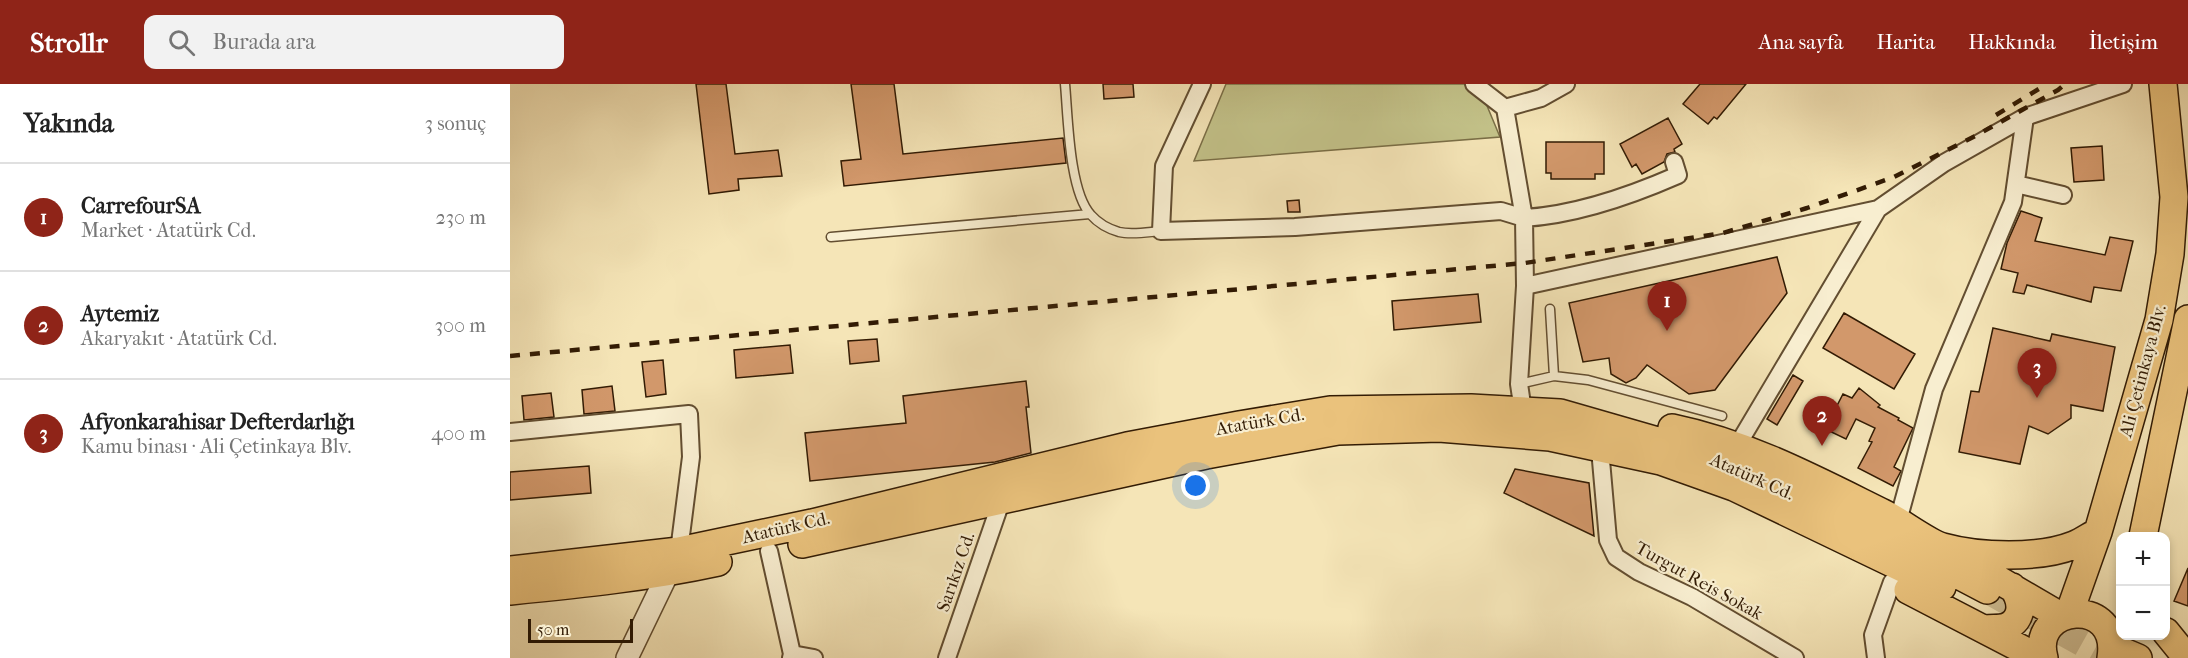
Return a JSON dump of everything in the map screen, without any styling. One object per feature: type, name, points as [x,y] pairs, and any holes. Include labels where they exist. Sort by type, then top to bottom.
[{"type":"main road","name":"Ali Çetinkaya Blv.","points":[[2066,615],[2098,532],[2159,320],[2170,254],[2174,197],[2163,84]]},
{"type":"main road","name":"Ali Çetinkaya Blv.","points":[[2144,532],[2188,319]]},
{"type":"main road","name":"Atatürk Cd.","points":[[510,591],[620,580],[673,562],[812,523],[1127,446],[1330,410],[1471,408],[1560,412],[1710,457],[1886,537],[1993,603]]},
{"type":"main road","points":[[1586,420],[1664,427],[1710,436],[1782,463],[1898,521],[1941,547],[1993,603],[2038,658]]},
{"type":"main road","name":"Atatürk Cd.","points":[[510,570],[673,562],[769,551],[1206,455],[1338,431],[1450,429],[1550,437],[1661,461],[1734,487],[1993,603]]},
{"type":"main road","points":[[1600,449],[1766,510],[1892,582],[1993,603],[2066,615],[2079,613],[2098,620],[2106,628],[2111,648]]},
{"type":"main road","points":[[1941,547],[2009,555],[2042,553],[2074,545],[2098,532]]},
{"type":"main road","points":[[2044,658],[2042,644],[2045,634],[2051,625],[2066,615]]},
{"type":"main road","points":[[2111,648],[2116,629]]},
{"type":"main road","points":[[2170,637],[2187,658]]},
{"type":"main road","points":[[2111,648],[2138,658]]},
{"type":"street","points":[[1202,84],[1164,166],[1161,231],[1295,227],[1500,211],[1524,218],[1552,216],[1656,185],[1677,175],[1674,162]]},
{"type":"street","points":[[1474,84],[1506,108],[1524,218],[1525,286],[1519,384],[1523,411]]},
{"type":"street","points":[[1506,108],[1541,98],[1566,84]]},
{"type":"street","points":[[1525,286],[1878,209],[1944,163],[2025,117],[2123,84]]},
{"type":"street","points":[[1898,521],[1934,388],[2013,202],[2025,117]]},
{"type":"street","points":[[2016,184],[2063,195]]},
{"type":"street","points":[[1737,446],[1878,209]]},
{"type":"street","points":[[510,432],[689,414],[691,457],[673,562],[627,658]]},
{"type":"street","name":"Turgut Reis Sokak","points":[[1600,449],[1608,540],[1617,557],[1639,572],[1692,597],[1796,658]]},
{"type":"street","name":"Sarıkız Cd.","points":[[947,658],[1002,500]]},
{"type":"street","points":[[769,551],[792,656],[814,658]]},
{"type":"street","points":[[1876,658],[1873,635],[1892,582]]},
{"type":"lane","points":[[1065,84],[1075,171],[1082,199],[1090,214],[1103,225],[1120,232],[1161,231]]},
{"type":"lane","points":[[831,237],[1090,214]]},
{"type":"lane","points":[[1550,309],[1554,376]]},
{"type":"lane","points":[[1519,384],[1554,376],[1588,380],[1722,416]]},
{"type":"shaded area","points":[[1226,84],[1465,84],[1485,101],[1500,137],[1194,161]]},
{"type":"building","points":[[696,84],[726,84],[735,154],[778,150],[782,176],[738,179],[739,190],[709,194]]},
{"type":"building","points":[[851,84],[894,84],[903,154],[1063,138],[1066,163],[844,186],[841,161],[861,159]]},
{"type":"building","points":[[1103,84],[1133,84],[1134,97],[1104,99]]},
{"type":"building","points":[[1700,84],[1746,84],[1717,119],[1714,117],[1708,124],[1683,104]]},
{"type":"building","points":[[1668,118],[1682,144],[1674,149],[1675,152],[1667,154],[1664,162],[1642,174],[1636,164],[1632,167],[1620,144]]},
{"type":"building","points":[[1546,142],[1604,142],[1604,174],[1595,174],[1595,179],[1551,179],[1551,173],[1546,173]]},
{"type":"building","points":[[2102,146],[2104,180],[2074,182],[2071,148]]},
{"type":"building","points":[[1299,200],[1300,212],[1288,212],[1287,201]]},
{"type":"building","points":[[2021,211],[2042,218],[2035,241],[2105,255],[2110,237],[2133,241],[2121,291],[2094,287],[2091,302],[2027,285],[2024,294],[2013,292],[2018,273],[2001,269],[2007,243]]},
{"type":"building","points":[[1777,257],[1787,293],[1715,390],[1689,394],[1647,365],[1636,378],[1626,383],[1611,374],[1609,358],[1583,362],[1569,303]]},
{"type":"building","points":[[1478,294],[1481,322],[1394,330],[1392,301]]},
{"type":"building","points":[[1844,313],[1915,354],[1894,389],[1823,348]]},
{"type":"building","points":[[1993,328],[2050,341],[2052,334],[2115,347],[2103,411],[2071,405],[2071,418],[2048,434],[2029,426],[2020,464],[1959,452],[1971,391],[1979,392]]},
{"type":"building","points":[[877,339],[879,361],[850,364],[848,341]]},
{"type":"building","points":[[790,345],[793,373],[736,378],[734,350]]},
{"type":"building","points":[[663,360],[666,394],[646,397],[642,362]]},
{"type":"building","points":[[1793,375],[1803,381],[1777,425],[1767,419]]},
{"type":"building","points":[[1026,381],[1029,407],[1026,407],[1031,453],[995,462],[810,481],[805,433],[906,423],[903,396]]},
{"type":"building","points":[[612,386],[615,411],[584,414],[582,390]]},
{"type":"building","points":[[1859,388],[1880,405],[1878,407],[1913,428],[1894,467],[1901,471],[1893,486],[1858,468],[1872,442],[1869,441],[1875,428],[1856,419],[1846,439],[1825,429],[1843,394],[1852,398]]},
{"type":"building","points":[[551,393],[554,417],[524,420],[522,396]]},
{"type":"building","points":[[589,466],[591,493],[510,500],[510,472]]},
{"type":"building","points":[[1515,469],[1589,483],[1594,536],[1504,493]]},
{"type":"building","points":[[2188,568],[2188,606],[2174,601]]},
{"type":"tunnel","points":[[1987,590],[2109,658]]},
{"type":"railway","points":[[1996,115],[2047,84]]},
{"type":"railway","points":[[510,356],[1525,263],[1723,233],[1807,208],[1894,177],[1977,135],[2065,84]]},
{"type":"place","name":"CarrefourSA","points":[[1667,331]]},
{"type":"place","name":"Afyonkarahisar Defterdarlığı","points":[[2037,398]]},
{"type":"place","name":"Aytemiz","points":[[1822,446]]}]
